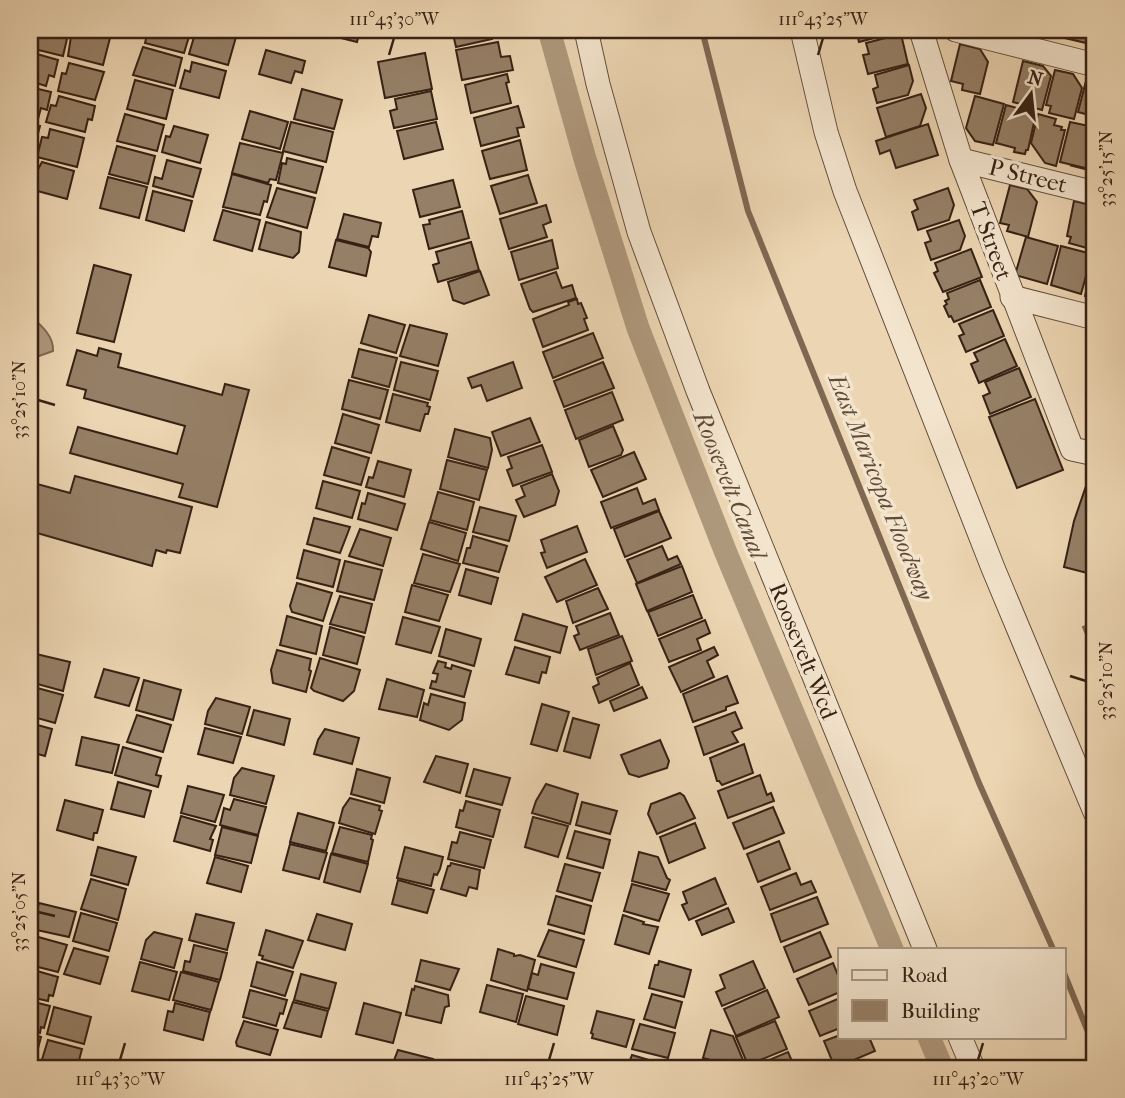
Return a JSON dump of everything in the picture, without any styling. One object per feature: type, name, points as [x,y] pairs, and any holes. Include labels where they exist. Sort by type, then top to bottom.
[{"type":"street","name":"Roosevelt Wcd","points":[[586,30],[598,85],[639,232],[703,403],[925,948]]},
{"type":"street","points":[[802,30],[826,132],[869,255],[993,568],[1095,811]]},
{"type":"street","name":"T Street","points":[[921,30],[961,160],[1072,449],[1095,454]]},
{"type":"street","points":[[956,30],[1095,65]]},
{"type":"street","name":"P Street","points":[[961,160],[1095,193]]},
{"type":"street","points":[[1012,297],[1095,318]]},
{"type":"street","points":[[960,1038],[973,1068]]},
{"type":"shaded area","points":[[30,316],[49,336],[53,351],[39,356],[30,343]]},
{"type":"shaded area","points":[[1095,622],[1095,656],[1083,627]]},
{"type":"building","points":[[30,30],[69,30],[63,56],[30,48]]},
{"type":"building","points":[[72,30],[110,38],[103,65],[68,56]]},
{"type":"building","points":[[148,30],[191,30],[184,53],[145,43]]},
{"type":"building","points":[[196,30],[211,30],[236,37],[228,65],[189,54]]},
{"type":"building","points":[[360,30],[357,42],[317,32]]},
{"type":"building","points":[[452,30],[490,30],[492,39],[456,47]]},
{"type":"building","points":[[856,30],[895,30],[894,33],[859,42]]},
{"type":"building","points":[[1035,30],[1055,30],[1054,33],[1050,32],[1049,36],[1039,34]]},
{"type":"building","points":[[1060,30],[1089,30],[1086,43],[1065,38]]},
{"type":"building","points":[[901,34],[908,64],[868,74],[863,55],[869,54],[866,43]]},
{"type":"building","points":[[498,42],[501,57],[510,56],[513,70],[462,80],[456,50]]},
{"type":"building","points":[[960,44],[980,49],[988,62],[980,94],[962,90],[963,84],[951,81]]},
{"type":"building","points":[[143,47],[182,58],[175,86],[133,75]]},
{"type":"building","points":[[266,50],[305,61],[302,73],[295,71],[291,83],[259,74]]},
{"type":"building","points":[[30,52],[58,60],[54,77],[49,75],[46,86],[30,81]]},
{"type":"building","points":[[425,53],[432,89],[385,98],[378,62]]},
{"type":"building","points":[[1023,61],[1043,66],[1051,76],[1042,110],[1013,102]]},
{"type":"building","points":[[192,62],[226,71],[219,98],[180,88],[185,70],[190,72]]},
{"type":"building","points":[[69,63],[104,72],[95,100],[58,91],[62,73],[66,74]]},
{"type":"building","points":[[909,65],[913,81],[908,95],[877,103],[873,89],[878,87],[875,75]]},
{"type":"building","points":[[1055,70],[1073,74],[1082,88],[1074,119],[1049,113],[1051,106],[1046,105]]},
{"type":"building","points":[[507,74],[509,82],[506,83],[511,103],[471,113],[465,85]]},
{"type":"building","points":[[1087,77],[1095,80],[1095,124],[1087,122],[1089,115],[1078,112]]},
{"type":"building","points":[[135,80],[173,90],[166,119],[127,109]]},
{"type":"building","points":[[30,87],[51,92],[47,110],[41,108],[38,119],[30,117]]},
{"type":"building","points":[[302,89],[342,100],[334,129],[294,119]]},
{"type":"building","points":[[431,91],[437,119],[394,128],[390,111],[397,109],[395,99]]},
{"type":"building","points":[[921,94],[926,108],[920,126],[886,137],[877,108]]},
{"type":"building","points":[[59,96],[95,106],[92,120],[88,119],[85,132],[46,122],[51,105],[56,106]]},
{"type":"building","points":[[975,96],[1004,104],[993,145],[975,141],[966,128]]},
{"type":"building","points":[[1006,105],[1032,112],[1031,117],[1035,118],[1025,154],[996,143]]},
{"type":"building","points":[[518,106],[524,127],[517,128],[519,136],[481,146],[474,118]]},
{"type":"building","points":[[250,111],[288,122],[280,149],[242,139]]},
{"type":"building","points":[[125,114],[164,125],[157,151],[117,141]]},
{"type":"building","points":[[1038,114],[1056,119],[1054,125],[1065,130],[1056,166],[1045,163],[1031,143]]},
{"type":"building","points":[[291,122],[333,132],[326,162],[283,151]]},
{"type":"building","points":[[436,122],[443,149],[404,159],[397,131]]},
{"type":"building","points":[[1070,122],[1089,126],[1088,132],[1095,133],[1089,169],[1060,162]]},
{"type":"building","points":[[30,124],[40,126],[36,141],[32,140],[30,147]]},
{"type":"building","points":[[928,124],[938,155],[896,168],[890,150],[880,154],[876,141]]},
{"type":"building","points":[[174,126],[208,135],[200,163],[162,152],[166,136],[170,137]]},
{"type":"building","points":[[50,129],[84,138],[77,167],[37,157],[42,137],[48,138]]},
{"type":"building","points":[[520,140],[527,170],[490,179],[482,151]]},
{"type":"building","points":[[240,143],[283,153],[276,180],[270,179],[268,183],[232,173]]},
{"type":"building","points":[[117,146],[155,156],[148,184],[109,174]]},
{"type":"building","points":[[287,158],[323,167],[316,193],[278,183],[282,163],[286,164]]},
{"type":"building","points":[[167,160],[201,169],[193,197],[153,186],[155,177],[162,179]]},
{"type":"building","points":[[42,162],[74,171],[67,199],[30,189],[32,172],[36,173]]},
{"type":"building","points":[[232,174],[271,185],[260,215],[223,207]]},
{"type":"building","points":[[528,175],[537,203],[500,214],[491,186]]},
{"type":"building","points":[[108,177],[147,187],[139,218],[100,208]]},
{"type":"building","points":[[453,180],[460,207],[420,217],[413,190]]},
{"type":"building","points":[[1010,185],[1027,189],[1037,202],[1028,237],[1007,231],[1009,225],[1000,223]]},
{"type":"building","points":[[277,188],[315,198],[307,228],[267,217]]},
{"type":"building","points":[[948,188],[954,205],[949,220],[918,230],[912,212],[918,209],[914,200]]},
{"type":"building","points":[[153,191],[192,201],[184,231],[146,220]]},
{"type":"building","points":[[1074,201],[1095,206],[1094,250],[1069,243],[1071,237],[1067,236]]},
{"type":"building","points":[[546,205],[551,222],[543,225],[547,237],[509,249],[500,219]]},
{"type":"building","points":[[223,210],[260,220],[252,251],[214,240]]},
{"type":"building","points":[[462,211],[469,238],[429,249],[423,225],[430,224],[429,220]]},
{"type":"building","points":[[344,214],[381,223],[378,237],[372,236],[369,247],[337,239]]},
{"type":"building","points":[[959,220],[965,236],[960,250],[931,260],[925,243],[931,241],[927,231]]},
{"type":"building","points":[[266,222],[301,232],[299,252],[293,258],[259,249]]},
{"type":"building","points":[[1026,237],[1058,246],[1047,284],[1015,275]]},
{"type":"building","points":[[336,240],[368,248],[371,252],[366,276],[329,267]]},
{"type":"building","points":[[552,240],[558,268],[519,280],[511,252]]},
{"type":"building","points":[[471,242],[479,270],[438,282],[433,265],[439,263],[436,252]]},
{"type":"building","points":[[1061,246],[1092,254],[1081,294],[1051,285]]},
{"type":"building","points":[[971,249],[982,277],[943,292],[934,273],[938,271],[935,263]]},
{"type":"building","points":[[1095,255],[1095,298],[1085,296]]},
{"type":"building","points":[[30,259],[38,261],[30,290]]},
{"type":"building","points":[[94,265],[131,275],[114,342],[77,333]]},
{"type":"building","points":[[480,271],[489,295],[464,304],[453,300],[448,282]]},
{"type":"building","points":[[556,272],[562,288],[572,285],[576,298],[533,312],[521,284]]},
{"type":"building","points":[[980,280],[991,307],[954,322],[944,306],[949,299],[947,293]]},
{"type":"building","points":[[577,299],[587,318],[584,319],[588,330],[543,347],[533,319],[569,305],[568,302]]},
{"type":"building","points":[[993,310],[1004,336],[966,352],[959,336],[964,334],[959,324]]},
{"type":"building","points":[[369,315],[405,325],[396,353],[361,343]]},
{"type":"building","points":[[410,325],[447,334],[438,366],[400,356]]},
{"type":"building","points":[[593,333],[603,358],[553,378],[543,352]]},
{"type":"building","points":[[1005,339],[1017,366],[979,383],[971,364],[978,361],[974,353]]},
{"type":"building","points":[[99,348],[121,354],[118,367],[222,395],[225,384],[249,390],[217,507],[179,497],[183,484],[70,453],[78,427],[177,454],[185,426],[84,398],[86,390],[67,385],[77,350],[97,356]]},
{"type":"building","points":[[359,349],[397,358],[389,387],[352,377]]},
{"type":"building","points":[[401,362],[438,371],[430,400],[394,390]]},
{"type":"building","points":[[513,362],[522,388],[487,401],[481,385],[472,388],[468,378]]},
{"type":"building","points":[[603,362],[614,388],[564,407],[554,381]]},
{"type":"building","points":[[1019,368],[1031,397],[990,414],[983,396],[990,393],[985,382]]},
{"type":"building","points":[[349,380],[388,390],[380,419],[342,409]]},
{"type":"building","points":[[612,392],[623,420],[576,439],[565,410]]},
{"type":"building","points":[[393,394],[428,403],[428,414],[425,414],[420,431],[386,422]]},
{"type":"building","points":[[1035,399],[1063,470],[1017,488],[989,417]]},
{"type":"building","points":[[343,414],[379,425],[371,453],[335,443]]},
{"type":"building","points":[[530,418],[540,442],[501,456],[492,432]]},
{"type":"building","points":[[613,426],[623,450],[621,455],[589,467],[579,440]]},
{"type":"building","points":[[455,429],[490,438],[492,450],[488,468],[448,457]]},
{"type":"building","points":[[542,445],[552,472],[513,486],[507,470],[512,468],[508,457]]},
{"type":"building","points":[[332,447],[369,458],[361,485],[324,475]]},
{"type":"building","points":[[634,452],[646,479],[603,497],[591,470]]},
{"type":"building","points":[[447,460],[487,470],[479,500],[440,489]]},
{"type":"building","points":[[378,461],[411,470],[404,497],[366,487],[369,477],[373,478]]},
{"type":"building","points":[[552,474],[559,491],[555,505],[524,517],[516,500],[525,496],[521,486]]},
{"type":"building","points":[[75,476],[192,507],[180,553],[156,550],[152,566],[30,531],[30,482],[70,493]]},
{"type":"building","points":[[323,481],[360,491],[352,518],[316,508]]},
{"type":"building","points":[[1086,486],[1095,489],[1095,575],[1064,567],[1074,521]]},
{"type":"building","points":[[637,488],[643,504],[655,499],[659,510],[611,528],[601,502]]},
{"type":"building","points":[[438,492],[474,502],[467,530],[430,520]]},
{"type":"building","points":[[368,493],[405,504],[397,530],[358,519]]},
{"type":"building","points":[[480,507],[516,516],[509,541],[473,532]]},
{"type":"building","points":[[659,511],[671,538],[625,557],[614,529]]},
{"type":"building","points":[[314,518],[350,527],[340,553],[307,544]]},
{"type":"building","points":[[429,522],[466,533],[458,561],[421,549]]},
{"type":"building","points":[[577,526],[587,552],[547,568],[541,553],[545,552],[541,540]]},
{"type":"building","points":[[360,529],[391,538],[383,566],[349,556]]},
{"type":"building","points":[[473,536],[507,546],[499,572],[463,563]]},
{"type":"building","points":[[662,546],[668,560],[677,556],[681,564],[637,583],[627,560]]},
{"type":"building","points":[[304,550],[340,560],[333,587],[297,578]]},
{"type":"building","points":[[423,554],[460,564],[450,592],[414,583]]},
{"type":"building","points":[[585,559],[597,585],[557,602],[545,577]]},
{"type":"building","points":[[345,561],[382,570],[374,600],[337,591]]},
{"type":"building","points":[[682,566],[692,592],[647,611],[636,584]]},
{"type":"building","points":[[466,569],[498,578],[491,604],[459,595]]},
{"type":"building","points":[[297,583],[332,593],[323,621],[292,612],[290,606]]},
{"type":"building","points":[[412,585],[448,595],[439,621],[405,612]]},
{"type":"building","points":[[598,588],[608,609],[573,623],[566,601]]},
{"type":"building","points":[[693,595],[702,618],[658,636],[648,612]]},
{"type":"building","points":[[340,596],[372,604],[365,633],[330,624]]},
{"type":"building","points":[[610,613],[619,635],[580,650],[574,636],[579,634],[576,626]]},
{"type":"building","points":[[523,614],[567,627],[560,653],[515,640]]},
{"type":"building","points":[[287,616],[322,626],[316,654],[280,645]]},
{"type":"building","points":[[403,617],[440,627],[431,653],[396,644]]},
{"type":"building","points":[[705,620],[710,633],[697,639],[701,650],[669,662],[659,639]]},
{"type":"building","points":[[330,627],[364,637],[357,664],[323,655]]},
{"type":"building","points":[[446,629],[481,639],[474,666],[439,656]]},
{"type":"building","points":[[622,636],[632,661],[596,675],[588,649]]},
{"type":"building","points":[[515,647],[550,657],[546,673],[542,672],[539,683],[506,674]]},
{"type":"building","points":[[714,647],[718,655],[707,661],[714,677],[681,692],[669,667]]},
{"type":"building","points":[[277,650],[311,659],[306,692],[273,683],[271,670]]},
{"type":"building","points":[[36,654],[70,662],[63,691],[30,682],[30,664],[33,665]]},
{"type":"building","points":[[320,658],[360,670],[354,691],[343,701],[311,688]]},
{"type":"building","points":[[438,661],[446,663],[445,667],[451,669],[452,665],[471,671],[464,697],[430,688],[432,681],[436,682],[438,674],[433,673]]},
{"type":"building","points":[[630,663],[639,685],[599,703],[593,687],[599,684],[597,678]]},
{"type":"building","points":[[104,669],[139,678],[129,706],[95,697]]},
{"type":"building","points":[[727,676],[738,703],[693,722],[683,694]]},
{"type":"building","points":[[387,679],[424,690],[417,717],[379,709]]},
{"type":"building","points":[[144,680],[181,690],[173,720],[136,710]]},
{"type":"building","points":[[30,686],[63,695],[55,723],[30,716]]},
{"type":"building","points":[[642,687],[647,698],[614,711],[610,701]]},
{"type":"building","points":[[431,694],[465,703],[462,720],[449,730],[420,720],[424,703],[428,705]]},
{"type":"building","points":[[216,698],[250,707],[242,734],[205,724],[208,711]]},
{"type":"building","points":[[542,704],[569,712],[557,751],[531,744]]},
{"type":"building","points":[[254,710],[290,719],[284,745],[247,735]]},
{"type":"building","points":[[735,712],[742,728],[732,732],[738,742],[704,755],[695,727]]},
{"type":"building","points":[[137,715],[171,725],[163,752],[127,742]]},
{"type":"building","points":[[573,718],[599,725],[590,758],[564,751]]},
{"type":"building","points":[[30,723],[52,729],[45,756],[30,752]]},
{"type":"building","points":[[205,728],[241,737],[233,763],[198,754]]},
{"type":"building","points":[[325,729],[359,738],[352,764],[314,754]]},
{"type":"building","points":[[82,737],[119,745],[112,773],[76,765]]},
{"type":"building","points":[[660,740],[669,761],[667,768],[639,777],[629,774],[621,755]]},
{"type":"building","points":[[744,744],[753,773],[722,785],[717,781],[710,758]]},
{"type":"building","points":[[123,747],[161,758],[156,775],[161,776],[158,787],[115,775]]},
{"type":"building","points":[[436,756],[468,764],[460,793],[424,782]]},
{"type":"building","points":[[242,768],[274,776],[266,804],[230,795],[234,778]]},
{"type":"building","points":[[357,769],[390,778],[384,803],[351,794]]},
{"type":"building","points":[[474,769],[510,778],[502,805],[466,796]]},
{"type":"building","points":[[760,775],[767,795],[771,793],[774,801],[728,818],[718,791]]},
{"type":"building","points":[[118,782],[151,791],[144,817],[111,809]]},
{"type":"building","points":[[546,784],[578,794],[570,824],[532,813]]},
{"type":"building","points":[[188,786],[224,795],[215,822],[181,813]]},
{"type":"building","points":[[680,793],[695,818],[657,834],[648,814],[651,804]]},
{"type":"building","points":[[350,798],[380,806],[379,810],[382,811],[375,834],[339,823],[343,808]]},
{"type":"building","points":[[234,799],[266,807],[258,835],[220,825],[224,808],[230,810]]},
{"type":"building","points":[[65,800],[103,810],[93,840],[57,830]]},
{"type":"building","points":[[466,801],[500,810],[493,837],[456,827],[460,810],[463,811]]},
{"type":"building","points":[[582,802],[617,811],[610,834],[576,825]]},
{"type":"building","points":[[773,807],[784,833],[744,849],[733,823]]},
{"type":"building","points":[[298,813],[334,823],[326,851],[290,842]]},
{"type":"building","points":[[181,816],[216,826],[210,839],[213,840],[210,851],[174,841]]},
{"type":"building","points":[[533,817],[568,826],[558,857],[525,847]]},
{"type":"building","points":[[695,823],[705,848],[669,863],[660,837]]},
{"type":"building","points":[[222,827],[258,836],[251,863],[215,855]]},
{"type":"building","points":[[340,827],[372,835],[368,862],[332,853]]},
{"type":"building","points":[[575,831],[610,840],[603,868],[567,858]]},
{"type":"building","points":[[460,832],[491,840],[484,868],[448,859],[452,842],[457,843]]},
{"type":"building","points":[[779,841],[790,869],[758,882],[747,854]]},
{"type":"building","points":[[290,844],[327,853],[319,879],[283,870]]},
{"type":"building","points":[[98,847],[136,857],[128,885],[91,875]]},
{"type":"building","points":[[405,847],[443,857],[431,886],[397,878]]},
{"type":"building","points":[[639,852],[658,857],[670,880],[666,890],[632,881]]},
{"type":"building","points":[[331,854],[368,864],[360,892],[324,882]]},
{"type":"building","points":[[215,857],[248,866],[241,892],[207,883]]},
{"type":"building","points":[[451,863],[480,870],[477,889],[469,887],[466,896],[441,889]]},
{"type":"building","points":[[565,864],[600,873],[592,901],[557,891]]},
{"type":"building","points":[[796,873],[801,885],[811,881],[816,892],[770,910],[761,887]]},
{"type":"building","points":[[715,878],[726,904],[689,920],[682,905],[687,903],[683,892]]},
{"type":"building","points":[[91,879],[126,889],[118,920],[81,909]]},
{"type":"building","points":[[398,880],[434,890],[427,913],[392,904]]},
{"type":"building","points":[[632,884],[669,894],[659,921],[624,911]]},
{"type":"building","points":[[556,896],[591,906],[584,934],[548,924]]},
{"type":"building","points":[[817,897],[828,924],[781,942],[771,914]]},
{"type":"building","points":[[39,903],[76,912],[69,937],[32,929]]},
{"type":"building","points":[[728,908],[734,922],[702,935],[696,921]]},
{"type":"building","points":[[81,913],[117,923],[109,951],[73,941]]},
{"type":"building","points":[[196,914],[234,923],[227,950],[189,940]]},
{"type":"building","points":[[317,914],[352,924],[345,950],[308,940]]},
{"type":"building","points":[[623,915],[658,927],[649,954],[615,944]]},
{"type":"building","points":[[266,930],[303,941],[293,968],[262,959],[263,956],[259,955]]},
{"type":"building","points":[[549,930],[584,940],[576,967],[538,956]]},
{"type":"building","points":[[154,932],[182,939],[174,968],[141,959],[146,940]]},
{"type":"building","points":[[820,932],[831,957],[794,972],[784,947]]},
{"type":"building","points":[[31,935],[67,945],[58,972],[30,965]]},
{"type":"building","points":[[194,945],[227,953],[220,980],[183,971],[185,961],[190,962]]},
{"type":"building","points":[[74,948],[108,957],[100,984],[64,974]]},
{"type":"building","points":[[498,949],[514,956],[520,955],[535,960],[527,991],[491,980]]},
{"type":"building","points":[[421,960],[459,969],[450,990],[416,981]]},
{"type":"building","points":[[659,961],[691,970],[684,997],[649,988],[655,965],[658,965]]},
{"type":"building","points":[[753,961],[765,988],[722,1006],[716,992],[725,988],[720,975]]},
{"type":"building","points":[[140,962],[177,972],[169,1000],[132,991]]},
{"type":"building","points":[[257,962],[293,972],[285,996],[251,986]]},
{"type":"building","points":[[833,963],[838,975],[838,993],[809,1005],[797,979]]},
{"type":"building","points":[[541,964],[574,973],[567,999],[528,989],[532,973],[538,975]]},
{"type":"building","points":[[30,969],[58,977],[53,996],[49,995],[48,1001],[30,997]]},
{"type":"building","points":[[181,972],[219,982],[211,1010],[173,1000]]},
{"type":"building","points":[[301,974],[336,983],[329,1009],[294,1000]]},
{"type":"building","points":[[487,985],[523,994],[516,1022],[480,1012]]},
{"type":"building","points":[[415,986],[448,995],[449,1006],[445,1007],[441,1023],[406,1015]]},
{"type":"building","points":[[250,990],[287,1000],[276,1026],[243,1017]]},
{"type":"building","points":[[767,990],[779,1017],[736,1036],[724,1009]]},
{"type":"building","points":[[652,994],[682,1002],[675,1028],[644,1019]]},
{"type":"building","points":[[526,996],[564,1006],[557,1035],[518,1024]]},
{"type":"building","points":[[838,999],[838,1029],[820,1036],[809,1011]]},
{"type":"building","points":[[30,1001],[50,1006],[40,1033],[30,1030]]},
{"type":"building","points":[[293,1002],[328,1011],[321,1037],[284,1028]]},
{"type":"building","points":[[175,1003],[210,1012],[203,1040],[164,1030],[168,1011],[173,1012]]},
{"type":"building","points":[[364,1003],[401,1013],[393,1043],[356,1034]]},
{"type":"building","points":[[54,1007],[91,1017],[84,1044],[47,1034]]},
{"type":"building","points":[[597,1011],[634,1020],[626,1047],[592,1038]]},
{"type":"building","points":[[244,1021],[278,1030],[270,1055],[237,1046]]},
{"type":"building","points":[[775,1021],[787,1049],[748,1065],[736,1037]]},
{"type":"building","points":[[640,1024],[675,1033],[668,1058],[632,1049]]},
{"type":"building","points":[[711,1030],[733,1036],[743,1060],[741,1068],[703,1058]]},
{"type":"building","points":[[30,1034],[41,1037],[34,1064],[30,1063]]},
{"type":"building","points":[[838,1036],[838,1038],[869,1038],[875,1051],[835,1068],[824,1041]]},
{"type":"building","points":[[48,1040],[82,1049],[77,1068],[40,1066]]},
{"type":"building","points":[[398,1050],[433,1059],[431,1068],[391,1068]]},
{"type":"building","points":[[788,1052],[795,1068],[755,1066]]},
{"type":"building","points":[[632,1055],[666,1065],[665,1068],[627,1068]]},
{"type":"building","points":[[872,1060],[875,1068],[851,1068]]},
{"type":"building","points":[[701,1063],[722,1068],[700,1068]]},
{"type":"waterway","name":"Roosevelt Canal","points":[[549,30],[585,159],[638,328],[726,553],[892,948]]},
{"type":"waterway","name":"East Maricopa Floodway","points":[[702,30],[748,211],[979,783],[1053,948]]},
{"type":"waterway","name":"East Maricopa Floodway","points":[[1066,978],[1095,1049]]},
{"type":"waterway","name":"Roosevelt Canal","points":[[929,1038],[942,1068]]}]
